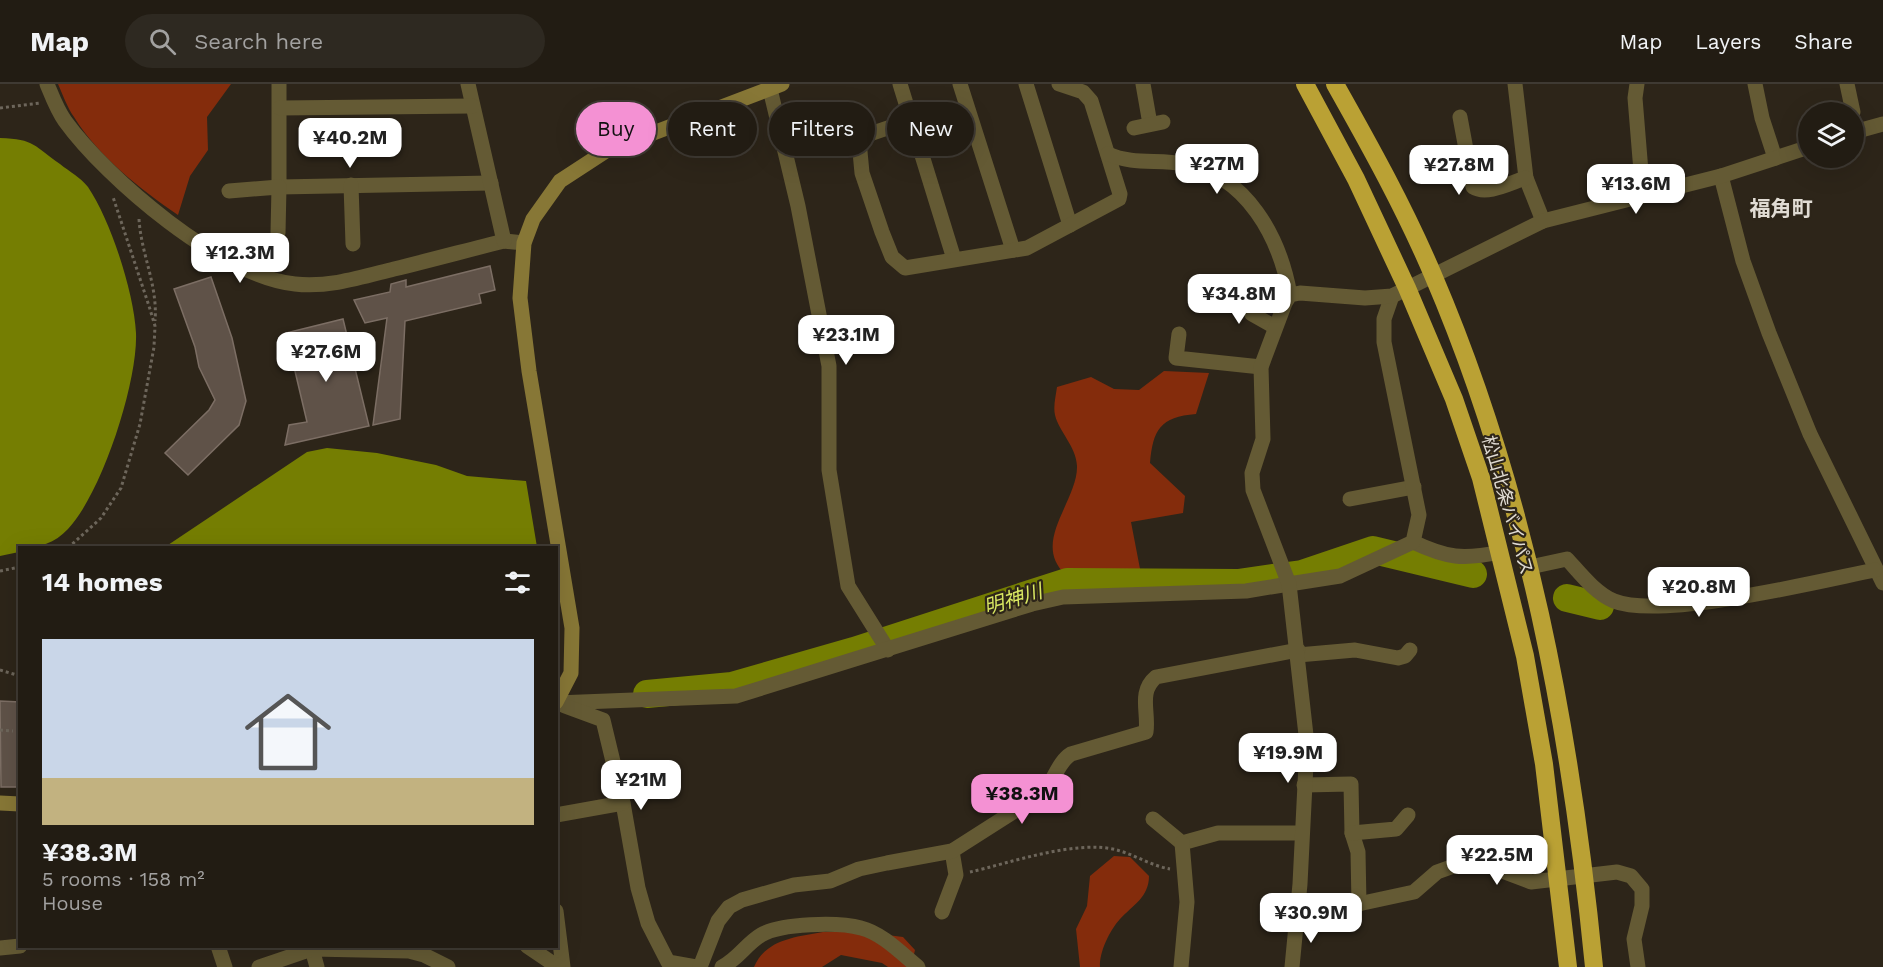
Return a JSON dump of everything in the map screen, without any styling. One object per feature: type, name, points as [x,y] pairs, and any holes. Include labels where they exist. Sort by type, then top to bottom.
[{"type":"highway","name":"松山北条バイパス","points":[[1305,84],[1356,179],[1400,292],[1454,399],[1482,478],[1527,667],[1544,764],[1568,967]]},
{"type":"highway","name":"松山北条バイパス","points":[[1335,84],[1380,165],[1433,275],[1478,390],[1530,567],[1552,675],[1585,874],[1594,967]]},
{"type":"street","points":[[278,233],[279,84]]},
{"type":"street","points":[[468,84],[504,241]]},
{"type":"street","points":[[900,84],[906,102]]},
{"type":"street","points":[[960,84],[1013,250]]},
{"type":"street","points":[[1026,84],[1070,225]]},
{"type":"street","points":[[887,128],[864,136],[859,141],[859,151],[862,173],[882,232],[892,257],[899,265],[914,268],[954,259],[1027,248],[1119,199],[1091,101],[1083,92],[1059,84]]},
{"type":"street","points":[[1134,128],[1157,123],[1143,84]]},
{"type":"street","points":[[1515,84],[1526,178],[1543,221]]},
{"type":"street","points":[[1637,84],[1635,98],[1643,196]]},
{"type":"street","points":[[1755,84],[1762,118],[1775,158]]},
{"type":"street","points":[[1846,84],[1851,102]]},
{"type":"street","points":[[558,699],[571,673],[573,628],[529,371],[520,298],[524,243],[533,219],[546,197],[560,181],[582,165],[632,140],[751,89],[776,86],[829,366],[829,470],[848,586],[888,650]]},
{"type":"street","points":[[42,89],[83,143],[143,202],[216,253],[254,273],[294,284],[317,285],[360,277],[504,241],[524,243]]},
{"type":"street","points":[[280,108],[472,106]]},
{"type":"street","points":[[1460,117],[1473,187],[1486,190],[1526,178]]},
{"type":"street","points":[[1864,129],[1883,124]]},
{"type":"street","points":[[1290,295],[1400,292],[1543,221],[1721,176],[1798,151]]},
{"type":"street","points":[[1108,154],[1126,162],[1187,164],[1229,183],[1246,198],[1276,243],[1285,266],[1290,295],[1275,327],[1261,367],[1263,439],[1252,473],[1253,490],[1288,584],[1307,744],[1298,917],[1292,967]]},
{"type":"street","points":[[922,156],[954,259]]},
{"type":"street","points":[[1530,567],[1567,559],[1591,585],[1613,601],[1638,607],[1716,600],[1879,576],[1810,434],[1769,333],[1743,261],[1721,176]]},
{"type":"street","points":[[229,191],[279,187],[491,183]]},
{"type":"street","points":[[351,186],[352,244]]},
{"type":"street","points":[[1400,292],[1384,319],[1384,342],[1419,515],[1413,542]]},
{"type":"street","points":[[1256,299],[1252,314],[1275,327]]},
{"type":"street","points":[[1179,334],[1176,358],[1261,367]]},
{"type":"street","points":[[1350,499],[1414,487]]},
{"type":"street","points":[[558,703],[736,696],[1032,604],[1063,597],[1246,591],[1340,576],[1381,559],[1413,542]]},
{"type":"street","points":[[1413,542],[1437,554],[1457,558],[1471,558],[1500,552]]},
{"type":"street","points":[[558,704],[603,720],[623,803],[638,888],[648,923],[665,965],[698,967],[718,921],[729,907],[742,900],[794,885],[830,881],[878,865],[952,850],[1043,793],[1053,782],[1063,759],[1071,754],[1146,732],[1145,693],[1147,684],[1156,677],[1298,653],[1355,650],[1398,658],[1405,656],[1410,650]]},
{"type":"street","points":[[1304,785],[1351,784],[1352,833],[1358,852],[1359,904]]},
{"type":"street","points":[[0,803],[18,804]]},
{"type":"street","points":[[558,815],[623,803]]},
{"type":"street","points":[[1352,833],[1396,829],[1408,815]]},
{"type":"street","points":[[1153,819],[1182,843],[1187,902],[1181,967]]},
{"type":"street","points":[[1182,843],[1218,833],[1302,833]]},
{"type":"street","points":[[942,912],[956,875],[952,850]]},
{"type":"street","points":[[1298,917],[1414,892],[1437,873],[1465,861],[1481,863],[1531,882],[1585,874],[1624,874],[1631,876],[1642,889],[1642,906],[1634,939],[1638,967]]},
{"type":"street","points":[[722,967],[739,956],[762,934],[774,930],[827,925],[862,928],[918,967]]},
{"type":"street","points":[[558,927],[563,967]]},
{"type":"street","points":[[0,948],[18,946]]},
{"type":"street","points":[[219,948],[225,967]]},
{"type":"street","points":[[530,948],[558,967]]},
{"type":"street","points":[[312,950],[317,967]]},
{"type":"street","points":[[259,967],[312,950],[409,951],[424,955],[448,967]]},
{"type":"street","points":[[409,951],[414,967]]},
{"type":"path","points":[[42,89],[42,102],[47,111]]},
{"type":"path","points":[[0,108],[42,102]]},
{"type":"path","points":[[109,190],[122,218],[155,326]]},
{"type":"path","points":[[70,546],[101,518],[121,488],[140,424],[154,347],[157,304],[140,227],[143,202]]},
{"type":"path","points":[[0,571],[18,567]]},
{"type":"path","points":[[0,670],[18,674]]},
{"type":"path","points":[[0,730],[13,730]]},
{"type":"path","points":[[956,875],[1055,853],[1094,849],[1117,850],[1160,867],[1184,870]]},
{"type":"shaded area","points":[[58,84],[231,84],[207,117],[208,150],[190,176],[178,215],[135,183],[95,146],[67,105]]},
{"type":"shaded area","points":[[0,138],[28,142],[78,177],[88,187],[97,201],[120,258],[131,298],[136,333],[131,379],[116,436],[81,512],[63,534],[52,541],[40,546],[18,546],[18,552],[0,556]]},
{"type":"shaded area","points":[[1164,371],[1209,373],[1196,414],[1174,418],[1166,422],[1156,434],[1151,452],[1150,463],[1185,496],[1183,513],[1131,522],[1141,574],[1065,574],[1056,562],[1053,549],[1054,535],[1071,493],[1077,466],[1074,452],[1055,415],[1057,387],[1091,377],[1114,389],[1139,390]]},
{"type":"shaded area","points":[[327,448],[377,453],[436,465],[467,476],[526,481],[537,546],[166,546],[307,452]]},
{"type":"shaded area","points":[[1114,856],[1130,857],[1149,876],[1146,890],[1109,935],[1101,955],[1100,967],[1080,967],[1076,929],[1087,906],[1090,876]]},
{"type":"shaded area","points":[[823,932],[864,932],[903,937],[915,950],[911,967],[888,967],[882,963],[841,955],[822,967],[754,967],[766,950],[774,945],[792,938]]},
{"type":"building","points":[[490,266],[495,290],[479,294],[481,303],[405,321],[400,419],[373,425],[387,318],[365,323],[354,300],[390,292],[391,284],[406,280],[406,287]]},
{"type":"building","points":[[211,277],[232,338],[246,401],[239,425],[188,475],[165,453],[209,410],[215,400],[199,367],[195,347],[174,289]]},
{"type":"building","points":[[343,319],[369,426],[285,445],[289,425],[307,422],[286,333]]},
{"type":"building","points":[[0,701],[18,702],[18,787],[1,787]]},
{"type":"waterway","name":"明神川","points":[[647,694],[732,686],[854,651],[1067,582],[1238,583],[1302,574],[1373,550],[1473,574]]},
{"type":"waterway","name":"明神川","points":[[1567,598],[1600,606]]},
{"type":"district","name":"福角町","points":[[1781,208]]}]
